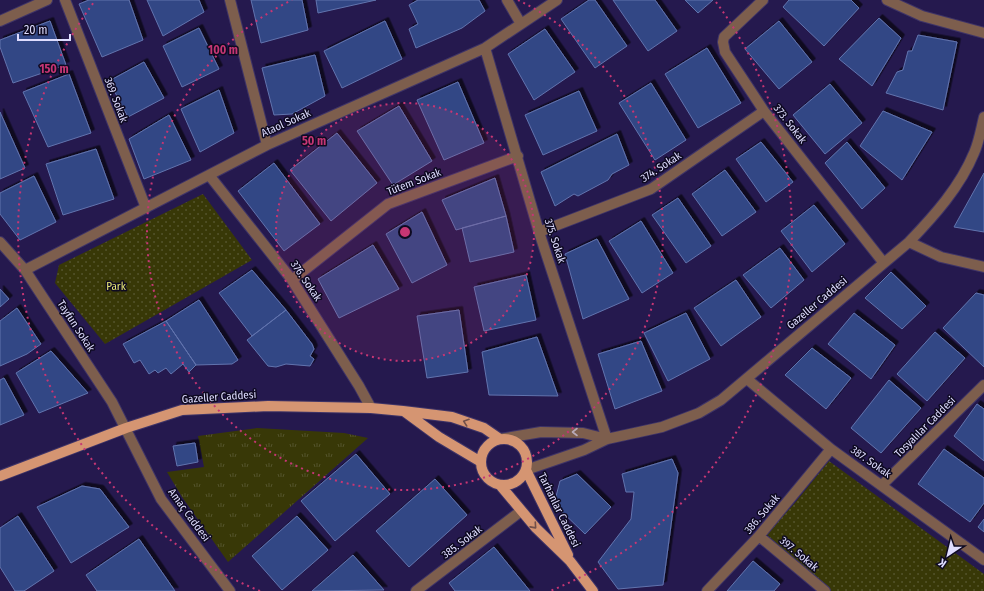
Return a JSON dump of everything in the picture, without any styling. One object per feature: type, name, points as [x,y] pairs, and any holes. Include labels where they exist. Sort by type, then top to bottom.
[{"type":"main road","name":"Gazeller Caddesi","points":[[0,476],[126,428],[182,410],[268,406],[370,408],[403,411],[452,417],[484,428],[500,439]]},
{"type":"main road","name":"Gazeller Caddesi","points":[[403,411],[439,436],[481,462]]},
{"type":"main road","points":[[500,439],[509,439],[522,447],[526,454],[528,462],[526,470],[523,476],[513,484],[500,485],[488,480],[482,468],[482,454],[487,447],[500,439]]},
{"type":"main road","name":"Tarhanlar Caddesi","points":[[526,470],[570,561]]},
{"type":"main road","name":"Tarhanlar Caddesi","points":[[500,485],[536,528],[570,561],[593,591]]},
{"type":"street","points":[[0,21],[47,0]]},
{"type":"street","name":"369. Sokak","points":[[65,0],[146,208]]},
{"type":"street","points":[[230,0],[267,145]]},
{"type":"street","points":[[507,0],[521,24]]},
{"type":"street","name":"Ataol Sokak","points":[[26,270],[267,145],[485,48],[557,0]]},
{"type":"street","name":"373. Sokak","points":[[763,0],[724,37],[723,42],[725,52],[764,111],[883,262]]},
{"type":"street","points":[[887,0],[922,16],[984,33]]},
{"type":"street","name":"375. Sokak","points":[[485,48],[518,156],[539,232],[608,439]]},
{"type":"street","name":"374. Sokak","points":[[539,232],[651,189],[764,111]]},
{"type":"street","name":"Gazeller Caddesi","points":[[526,470],[584,450],[608,439],[662,427],[699,413],[721,400],[883,262],[909,242],[933,217],[964,175],[975,152],[984,117]]},
{"type":"street","name":"Tütem Sokak","points":[[292,280],[388,204],[518,156]]},
{"type":"street","name":"376. Sokak","points":[[209,176],[292,280],[359,386],[370,408]]},
{"type":"street","name":"Tayfun Sokak","points":[[0,242],[26,270],[112,402],[126,428]]},
{"type":"street","points":[[909,242],[942,257],[984,267]]},
{"type":"street","name":"387. Sokak","points":[[747,379],[831,449],[984,560]]},
{"type":"street","name":"Tosyalılar Caddesi","points":[[882,485],[984,385]]},
{"type":"street","name":"Amaç Caddesi","points":[[126,428],[161,499],[230,591]]},
{"type":"street","name":"Gazeller Caddesi","points":[[500,439],[541,432],[583,433],[608,439]]},
{"type":"street","name":"386. Sokak","points":[[707,591],[759,536],[831,449]]},
{"type":"street","name":"385. Sokak","points":[[416,591],[521,511]]},
{"type":"street","name":"397. Sokak","points":[[759,536],[825,591]]},
{"type":"green space","name":"Park","points":[[203,194],[252,260],[105,344],[55,283],[59,265]]},
{"type":"green space","points":[[257,428],[344,433],[368,438],[228,562],[182,497],[167,472],[204,467],[198,436]]},
{"type":"green space","points":[[829,461],[984,574],[984,591],[831,591],[766,534],[794,504]]},
{"type":"building","points":[[89,0],[129,0],[143,40],[102,57],[79,4]]},
{"type":"building","points":[[147,0],[199,0],[204,12],[163,36]]},
{"type":"building","points":[[251,0],[302,0],[308,30],[261,43]]},
{"type":"building","points":[[316,0],[376,0],[318,13]]},
{"type":"building","points":[[418,0],[479,0],[485,11],[462,28],[416,48],[409,29],[418,24],[409,5]]},
{"type":"building","points":[[589,0],[595,0],[627,46],[595,68],[561,19]]},
{"type":"building","points":[[613,0],[655,0],[677,31],[648,51]]},
{"type":"building","points":[[685,0],[713,0],[698,13]]},
{"type":"building","points":[[789,0],[851,0],[859,8],[824,46],[783,7]]},
{"type":"building","points":[[879,18],[901,38],[872,86],[839,59]]},
{"type":"building","points":[[50,21],[66,65],[13,83],[0,47],[0,40]]},
{"type":"building","points":[[385,21],[402,59],[342,88],[324,51]]},
{"type":"building","points":[[779,21],[812,62],[779,89],[745,49]]},
{"type":"building","points":[[199,28],[219,69],[182,87],[163,46]]},
{"type":"building","points":[[545,29],[575,72],[534,100],[508,54]]},
{"type":"building","points":[[918,35],[957,42],[943,110],[886,93],[897,72],[903,70],[908,51],[912,51]]},
{"type":"building","points":[[707,48],[741,103],[698,128],[665,74]]},
{"type":"building","points":[[315,55],[325,96],[292,114],[274,115],[262,68]]},
{"type":"building","points":[[144,62],[164,98],[128,117],[109,81]]},
{"type":"building","points":[[69,74],[91,133],[48,147],[23,92]]},
{"type":"building","points":[[458,82],[484,143],[444,160],[417,100]]},
{"type":"building","points":[[651,83],[686,140],[655,160],[619,103]]},
{"type":"building","points":[[830,84],[862,123],[825,154],[793,115]]},
{"type":"building","points":[[219,90],[234,133],[200,152],[181,109]]},
{"type":"building","points":[[579,91],[597,131],[543,155],[525,115]]},
{"type":"building","points":[[399,106],[432,161],[393,185],[357,131]]},
{"type":"building","points":[[883,111],[932,132],[902,180],[860,146]]},
{"type":"building","points":[[0,112],[25,168],[0,179]]},
{"type":"building","points":[[169,115],[191,160],[144,179],[129,139]]},
{"type":"building","points":[[337,133],[377,183],[331,221],[290,170]]},
{"type":"building","points":[[617,134],[629,165],[612,174],[608,180],[578,196],[574,194],[555,206],[541,172]]},
{"type":"building","points":[[761,142],[793,182],[766,202],[736,159]]},
{"type":"building","points":[[847,142],[885,188],[862,209],[825,163]]},
{"type":"building","points":[[96,149],[114,199],[63,215],[46,164]]},
{"type":"building","points":[[274,163],[320,224],[284,251],[238,191]]},
{"type":"building","points":[[725,170],[756,212],[722,236],[692,194]]},
{"type":"building","points":[[984,173],[984,232],[954,227]]},
{"type":"building","points":[[34,176],[56,222],[20,240],[0,214],[0,193]]},
{"type":"building","points":[[495,178],[506,216],[456,230],[442,200]]},
{"type":"building","points":[[678,198],[711,246],[686,263],[652,215]]},
{"type":"building","points":[[814,205],[845,244],[812,272],[781,231]]},
{"type":"building","points":[[422,212],[447,265],[412,283],[386,234]]},
{"type":"building","points":[[506,216],[514,252],[470,262],[462,228]]},
{"type":"building","points":[[641,221],[673,273],[642,293],[609,241]]},
{"type":"building","points":[[597,239],[629,299],[583,319],[565,254]]},
{"type":"building","points":[[373,245],[399,289],[339,318],[318,279]]},
{"type":"building","points":[[780,248],[804,280],[771,308],[743,275]]},
{"type":"building","points":[[252,270],[286,310],[252,336],[219,293]]},
{"type":"building","points":[[891,272],[926,306],[902,329],[865,298]]},
{"type":"building","points":[[526,275],[536,320],[484,331],[474,287]]},
{"type":"building","points":[[736,280],[761,317],[721,346],[694,308]]},
{"type":"building","points":[[0,289],[9,299],[0,307]]},
{"type":"building","points":[[976,293],[984,295],[984,367],[943,328]]},
{"type":"building","points":[[199,300],[238,360],[232,364],[196,365],[166,321]]},
{"type":"building","points":[[17,308],[41,344],[27,354],[0,366],[0,321]]},
{"type":"building","points":[[286,310],[312,344],[314,349],[310,356],[314,359],[310,366],[286,364],[276,367],[268,366],[247,340]]},
{"type":"building","points":[[459,310],[468,372],[427,378],[417,316]]},
{"type":"building","points":[[686,313],[710,359],[668,381],[644,333]]},
{"type":"building","points":[[854,313],[895,345],[871,379],[828,344]]},
{"type":"building","points":[[166,321],[196,365],[189,372],[183,364],[171,374],[166,368],[158,373],[155,370],[149,374],[140,360],[134,363],[123,344]]},
{"type":"building","points":[[935,332],[965,358],[927,401],[897,374]]},
{"type":"building","points":[[537,337],[558,396],[489,395],[482,352]]},
{"type":"building","points":[[641,341],[662,391],[615,409],[598,354]]},
{"type":"building","points":[[812,348],[851,378],[826,409],[785,375]]},
{"type":"building","points":[[51,351],[88,393],[39,413],[16,373]]},
{"type":"building","points":[[4,378],[24,415],[0,425],[0,380]]},
{"type":"building","points":[[889,380],[921,408],[881,453],[851,428]]},
{"type":"building","points":[[977,404],[984,409],[984,461],[954,436]]},
{"type":"building","points":[[195,443],[198,462],[177,466],[173,446]]},
{"type":"building","points":[[944,449],[984,478],[984,503],[970,522],[918,484]]},
{"type":"building","points":[[356,454],[390,494],[335,541],[301,501]]},
{"type":"building","points":[[672,459],[678,473],[663,585],[618,589],[598,562],[631,519],[634,492],[626,492],[622,474]]},
{"type":"building","points":[[577,474],[611,507],[585,534],[554,504],[560,481]]},
{"type":"building","points":[[435,479],[467,515],[409,567],[376,531]]},
{"type":"building","points":[[82,486],[100,489],[129,527],[71,563],[37,507]]},
{"type":"building","points":[[18,516],[54,571],[24,591],[15,591],[0,567],[0,528]]},
{"type":"building","points":[[297,516],[328,550],[282,590],[252,556]]},
{"type":"building","points":[[984,519],[984,532],[978,527]]},
{"type":"building","points":[[139,539],[175,591],[97,591],[86,575]]},
{"type":"building","points":[[494,547],[530,591],[455,591],[449,583]]},
{"type":"building","points":[[353,555],[384,590],[312,591]]},
{"type":"building","points":[[753,561],[780,584],[774,591],[727,591]]}]
